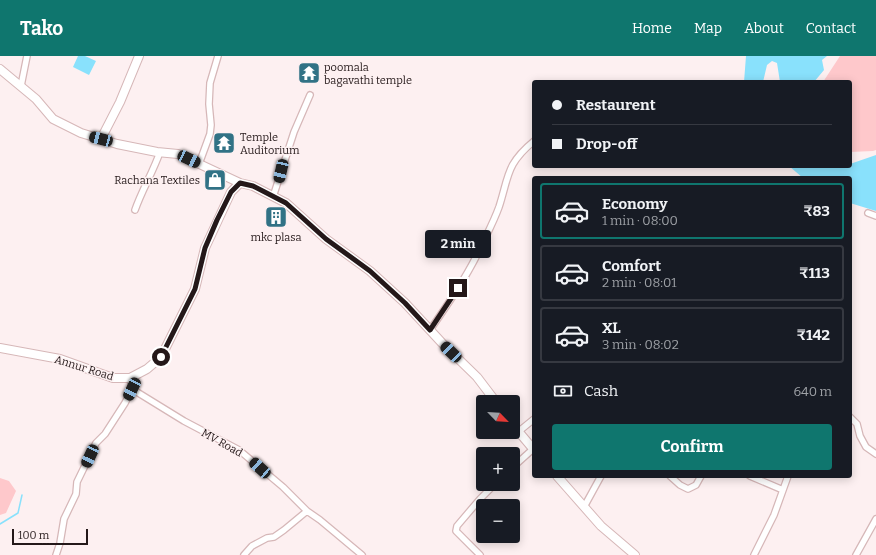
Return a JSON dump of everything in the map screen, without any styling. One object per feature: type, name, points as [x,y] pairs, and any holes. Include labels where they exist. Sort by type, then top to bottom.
[{"type":"main road","points":[[101,139],[120,102],[139,56]]},
{"type":"main road","points":[[0,69],[36,99],[53,119],[82,133],[117,144],[178,154],[240,183],[253,186],[286,203],[326,239],[370,271],[405,303],[477,377],[491,395]]},
{"type":"main road","points":[[130,378],[147,369],[161,357],[195,289],[205,248],[231,192],[240,183]]},
{"type":"main road","name":"Annur Road","points":[[0,348],[60,360],[113,378],[130,378]]},
{"type":"main road","points":[[520,433],[532,448]]},
{"type":"main road","points":[[559,478],[601,526],[635,555]]},
{"type":"street","points":[[21,86],[26,56]]},
{"type":"street","points":[[199,164],[210,134],[210,83],[218,56]]},
{"type":"street","points":[[273,197],[294,132],[310,95]]},
{"type":"street","points":[[430,330],[463,280],[479,250],[499,208],[507,175],[513,164],[522,152],[532,144]]},
{"type":"street","points":[[135,210],[160,152]]},
{"type":"street","points":[[868,213],[876,216]]},
{"type":"street","points":[[56,555],[60,543],[64,519],[76,494],[77,482],[96,443],[105,434],[125,403],[132,389],[130,378]]},
{"type":"street","name":"MV Road","points":[[132,389],[184,421],[239,450],[283,487],[307,511],[362,555]]},
{"type":"street","points":[[852,419],[857,424],[860,436],[866,447],[876,454]]},
{"type":"street","points":[[520,426],[532,420]]},
{"type":"street","points":[[520,461],[532,450]]},
{"type":"street","points":[[584,507],[599,478]]},
{"type":"street","points":[[672,478],[680,485],[688,489],[696,486],[700,478]]},
{"type":"street","points":[[755,478],[783,490]]},
{"type":"street","points":[[754,555],[766,533],[787,478]]},
{"type":"street","points":[[480,555],[456,531],[457,526],[488,491]]},
{"type":"street","points":[[244,555],[252,546],[267,538],[274,537],[307,511]]},
{"type":"street","points":[[856,555],[876,519]]},
{"type":"shaded area","points":[[840,56],[876,56],[876,150],[852,152],[852,80],[824,80]]},
{"type":"shaded area","points":[[0,478],[9,481],[16,491],[6,513],[0,515]]},
{"type":"water","points":[[78,56],[85,56],[96,61],[89,75],[73,67]]},
{"type":"water","points":[[746,56],[827,56],[822,60],[824,70],[816,80],[780,80],[777,63],[772,61],[767,65],[763,80],[744,80]]},
{"type":"water","points":[[876,155],[876,211],[852,204],[852,176],[801,176],[791,168],[852,168],[852,163]]},
{"type":"waterway","points":[[0,524],[18,513],[22,495]]},
{"type":"place","name":"poomala bagavathi temple","points":[[309,73]]},
{"type":"place","name":"Temple Auditorium","points":[[224,143]]},
{"type":"place","name":"Rachana Textiles","points":[[215,180]]},
{"type":"place","name":"mkc plasa","points":[[276,217]]},
{"type":"route","points":[[161,357],[195,289],[205,248],[217,220],[231,192],[240,183],[253,186],[286,203],[326,239],[370,271],[405,303],[430,330],[458,288]]}]
